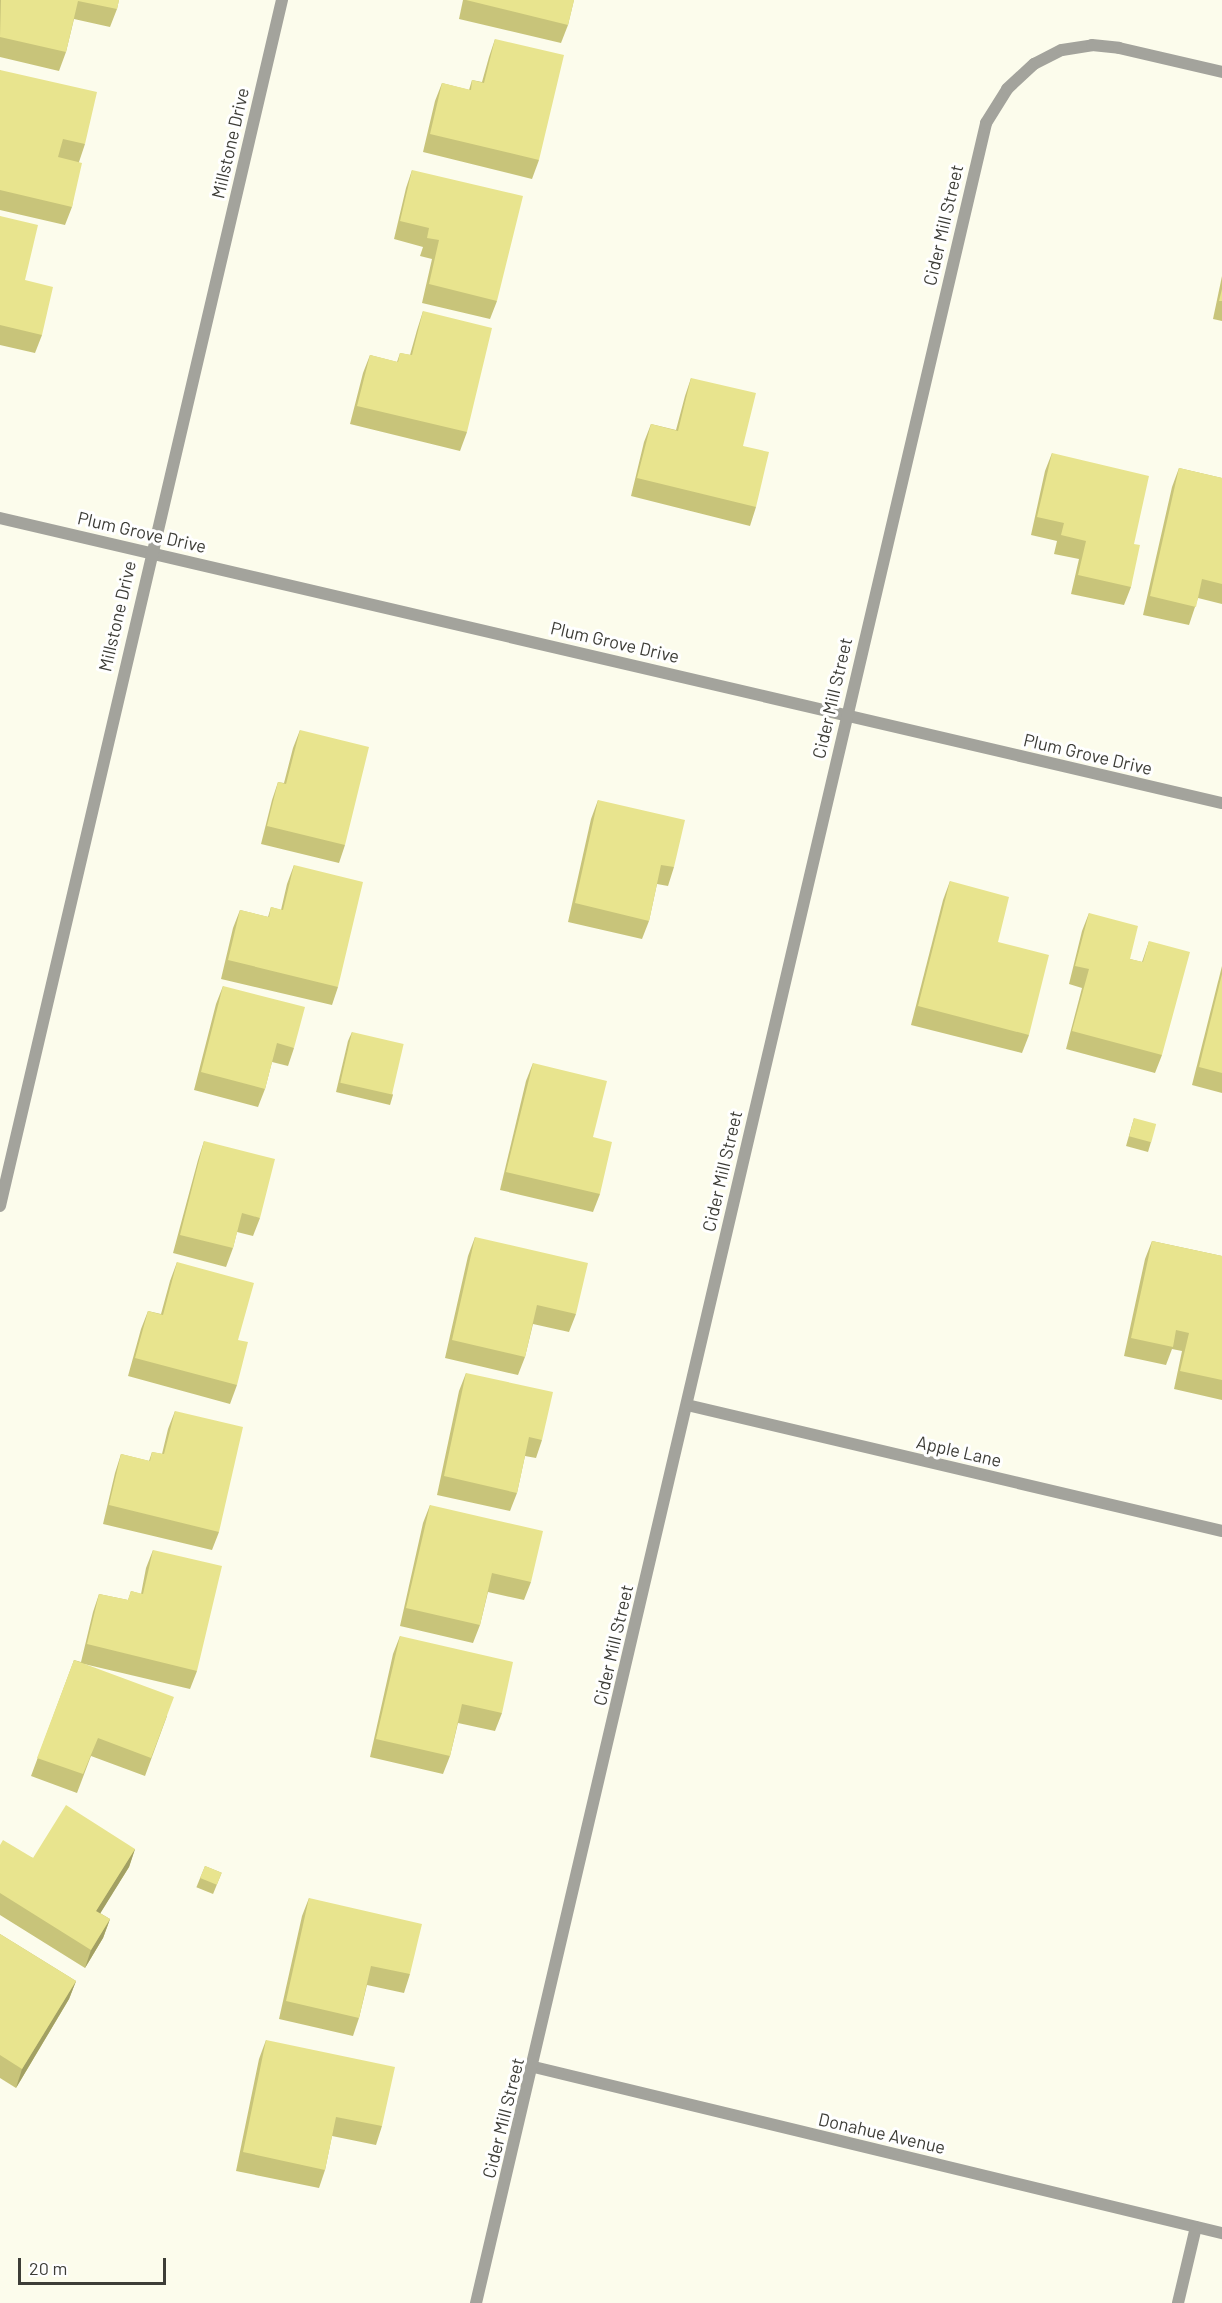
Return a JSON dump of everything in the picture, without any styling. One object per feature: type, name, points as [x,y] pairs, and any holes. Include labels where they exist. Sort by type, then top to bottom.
[{"type":"street","name":"Millstone Drive","points":[[0,1206],[150,552],[282,0]]},
{"type":"street","name":"Cider Mill Street","points":[[476,2303],[534,2067],[846,715],[986,123],[1007,89],[1034,64],[1062,50],[1092,45],[1222,72]]},
{"type":"street","name":"Plum Grove Drive","points":[[0,518],[1222,803]]},
{"type":"street","name":"Apple Lane","points":[[687,1405],[1222,1531]]},
{"type":"street","name":"Donahue Avenue","points":[[534,2067],[1222,2232]]},
{"type":"street","points":[[1178,2303],[1196,2227]]},
{"type":"building","points":[[1,0],[119,0],[117,9],[78,1],[66,52],[0,37]]},
{"type":"building","points":[[466,0],[574,0],[568,25]]},
{"type":"building","points":[[495,39],[564,55],[539,160],[430,134],[442,83],[471,90],[472,80],[484,83]]},
{"type":"building","points":[[0,70],[97,92],[85,144],[63,139],[58,157],[82,163],[72,207],[0,190]]},
{"type":"building","points":[[412,170],[523,196],[497,301],[429,284],[439,240],[427,238],[429,228],[400,221]]},
{"type":"building","points":[[0,216],[38,225],[25,280],[53,287],[42,335],[0,325]]},
{"type":"building","points":[[423,311],[492,328],[467,432],[357,406],[370,355],[398,362],[400,353],[412,355]]},
{"type":"building","points":[[691,378],[756,393],[743,446],[769,452],[756,507],[637,478],[651,424],[678,431]]},
{"type":"building","points":[[1052,453],[1149,476],[1134,544],[1140,545],[1131,587],[1078,575],[1086,541],[1061,535],[1064,523],[1037,517]]},
{"type":"building","points":[[1179,468],[1222,478],[1222,584],[1202,579],[1196,607],[1150,596]]},
{"type":"building","points":[[300,730],[369,747],[345,845],[267,826],[278,782],[286,784]]},
{"type":"building","points":[[598,800],[685,820],[674,867],[661,865],[649,921],[575,903]]},
{"type":"building","points":[[294,865],[363,882],[338,987],[228,960],[240,910],[269,917],[271,907],[283,910]]},
{"type":"building","points":[[950,881],[1009,897],[998,942],[1049,955],[1029,1035],[918,1006]]},
{"type":"building","points":[[1089,913],[1138,926],[1130,959],[1143,962],[1149,941],[1190,952],[1162,1055],[1072,1031],[1089,969],[1075,966]]},
{"type":"building","points":[[1222,974],[1222,1073],[1199,1067]]},
{"type":"building","points":[[223,986],[305,1007],[294,1048],[277,1043],[265,1089],[201,1072]]},
{"type":"building","points":[[352,1032],[404,1044],[392,1095],[340,1083]]},
{"type":"building","points":[[533,1063],[607,1081],[593,1137],[612,1142],[600,1194],[506,1172]]},
{"type":"building","points":[[1134,1118],[1156,1124],[1151,1142],[1129,1136]]},
{"type":"building","points":[[204,1141],[275,1159],[260,1218],[242,1213],[233,1248],[180,1235]]},
{"type":"building","points":[[475,1237],[588,1263],[576,1314],[537,1305],[525,1357],[452,1340]]},
{"type":"building","points":[[1152,1241],[1222,1256],[1222,1380],[1180,1371],[1189,1333],[1176,1330],[1173,1347],[1131,1338]]},
{"type":"building","points":[[177,1262],[254,1283],[238,1340],[248,1342],[237,1385],[135,1358],[148,1311],[163,1315]]},
{"type":"building","points":[[466,1373],[553,1392],[542,1440],[529,1437],[517,1493],[444,1476]]},
{"type":"building","points":[[175,1411],[243,1427],[219,1532],[109,1505],[121,1454],[150,1461],[152,1452],[164,1454]]},
{"type":"building","points":[[430,1505],[543,1531],[531,1582],[492,1573],[480,1625],[406,1608]]},
{"type":"building","points":[[153,1550],[222,1566],[197,1671],[87,1644],[99,1594],[128,1600],[131,1591],[143,1594]]},
{"type":"building","points":[[400,1636],[513,1662],[502,1713],[462,1704],[450,1756],[376,1739]]},
{"type":"building","points":[[74,1660],[174,1697],[151,1758],[98,1738],[83,1774],[37,1758]]},
{"type":"building","points":[[66,1805],[135,1849],[96,1911],[110,1919],[91,1950],[0,1893],[0,1845],[3,1840],[33,1858]]},
{"type":"building","points":[[205,1866],[222,1873],[217,1885],[200,1878]]},
{"type":"building","points":[[309,1898],[422,1924],[410,1974],[371,1966],[359,2018],[286,2001]]},
{"type":"building","points":[[0,1934],[76,1981],[22,2069],[0,2055]]},
{"type":"building","points":[[266,2040],[395,2067],[382,2126],[336,2117],[325,2170],[243,2152]]}]
